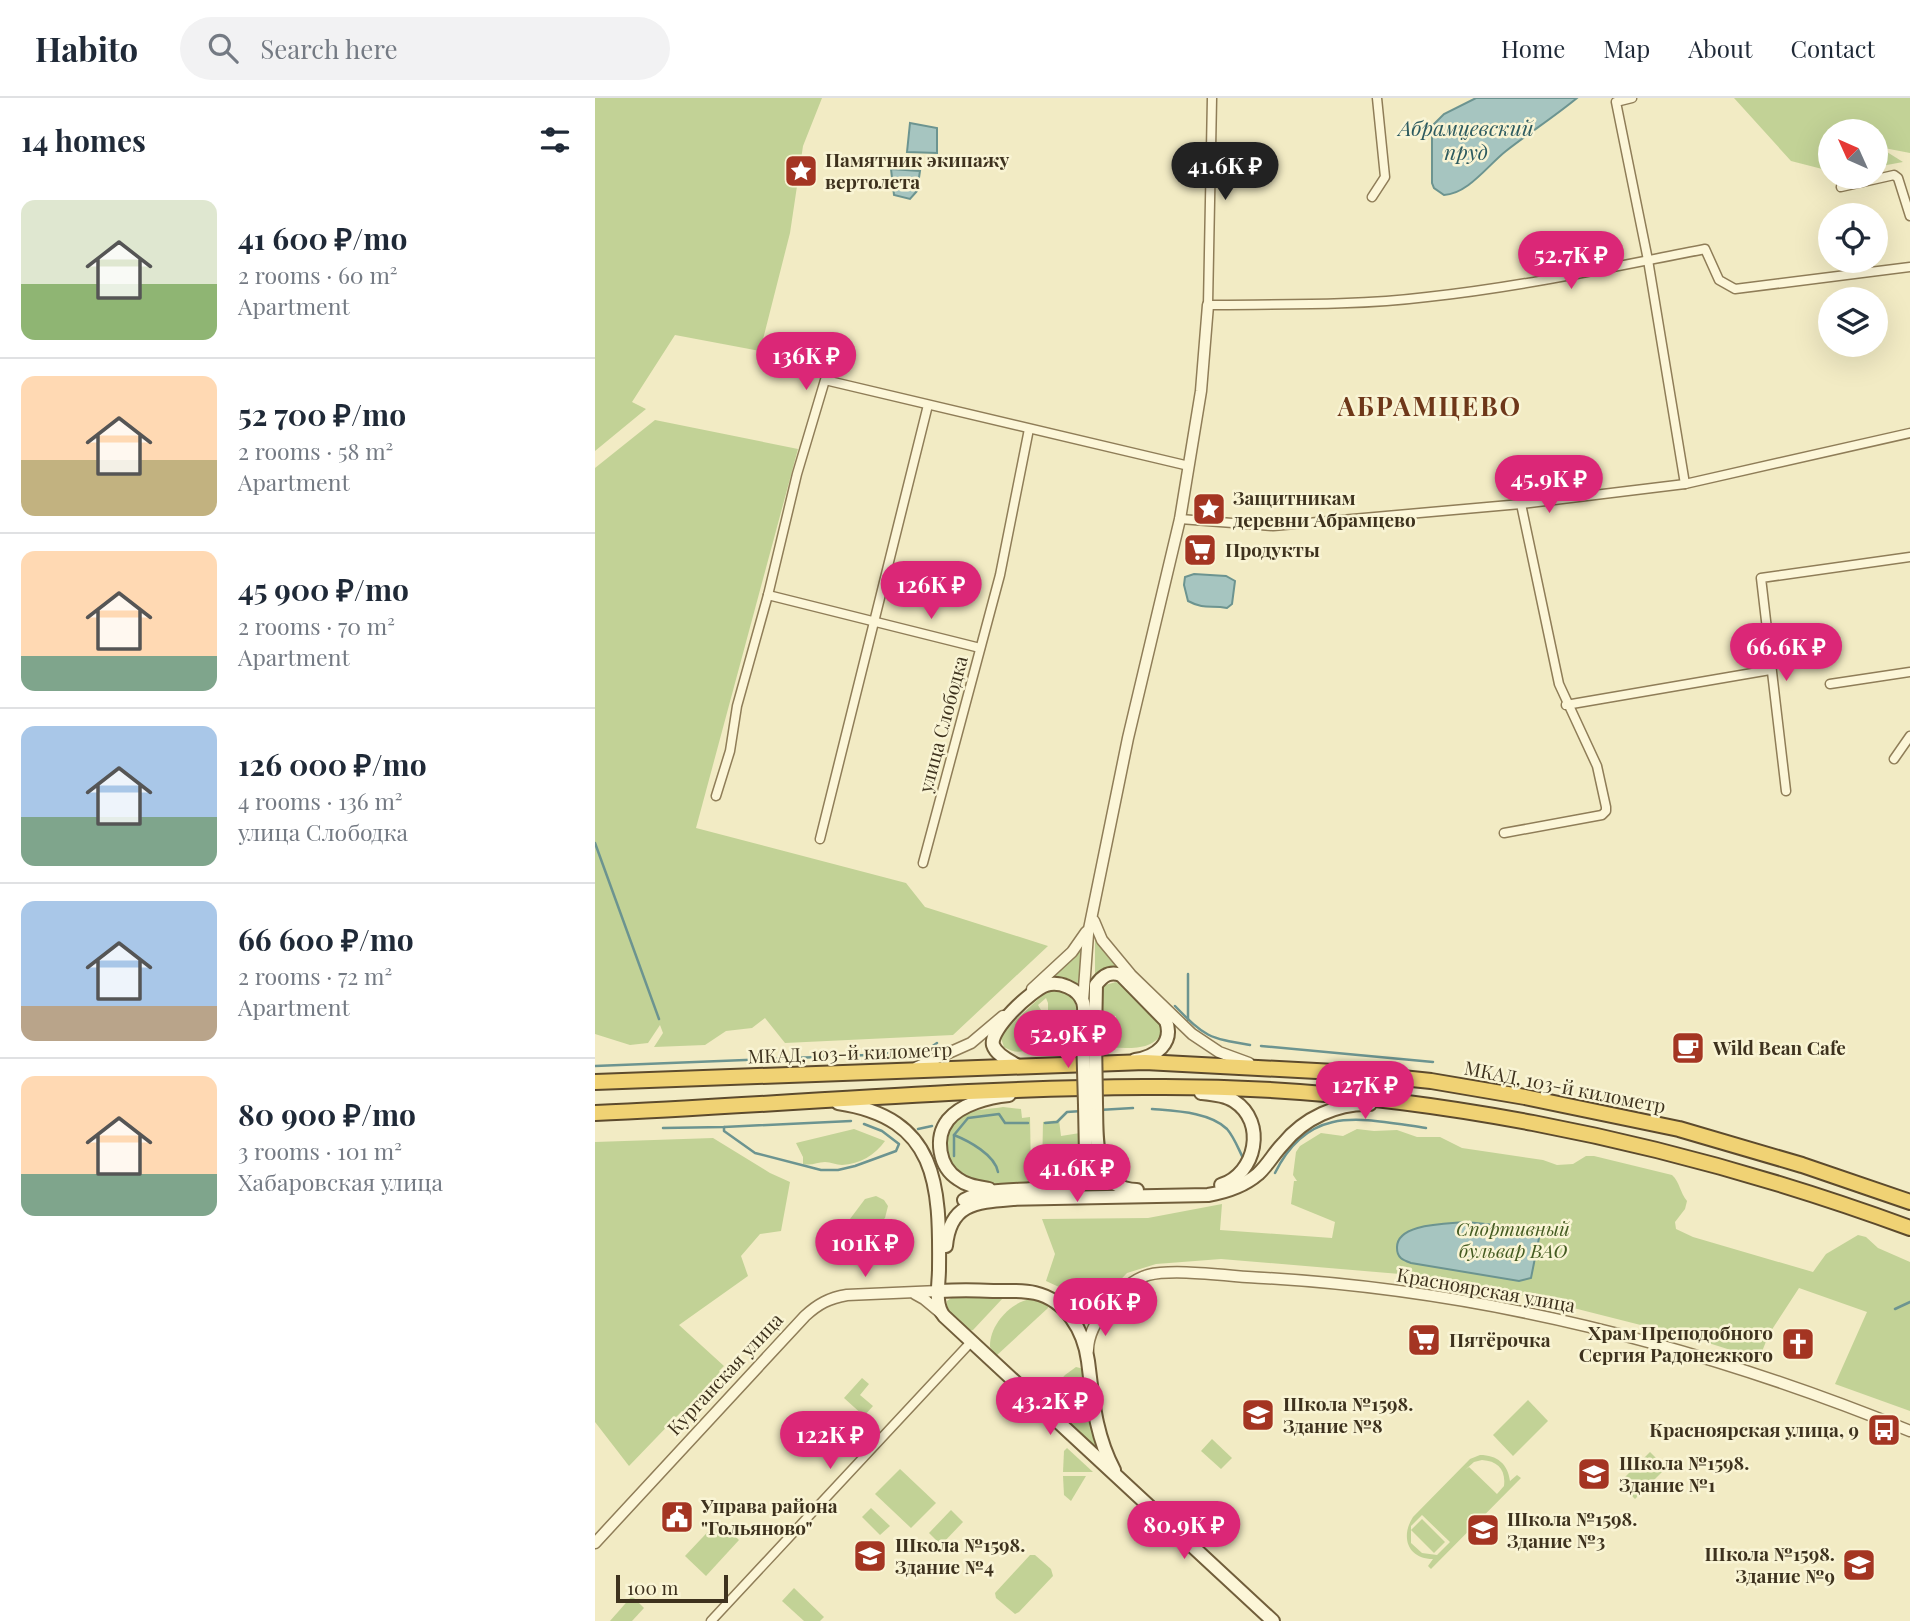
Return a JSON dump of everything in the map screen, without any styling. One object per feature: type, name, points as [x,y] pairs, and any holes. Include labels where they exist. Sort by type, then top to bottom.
[{"type":"highway","name":"МКАД, 103-й километр","points":[[595,1082],[1114,1063],[1260,1066],[1367,1074],[1461,1086],[1679,1129],[1737,1145],[1910,1202]]},
{"type":"highway","points":[[595,1113],[1066,1089],[1145,1087],[1285,1092],[1428,1106],[1609,1139],[1730,1169],[1910,1228]]},
{"type":"main road","points":[[1114,1063],[1152,1055],[1168,1039],[1169,1030],[1166,1021],[1121,975],[1114,972],[1100,978],[1089,1003],[1091,1104],[1100,1162],[1110,1180],[1121,1188],[1132,1190],[1207,1188],[1225,1184],[1237,1177],[1246,1167],[1254,1144],[1254,1133],[1251,1122],[1234,1101],[1216,1095],[1145,1087]]},
{"type":"main road","points":[[1018,1066],[1002,1056],[993,1045],[995,1030],[1036,990],[1055,984],[1071,989],[1089,1003]]},
{"type":"main road","points":[[1066,1089],[999,1096],[976,1102],[948,1120],[940,1140],[944,1163],[949,1172],[965,1184],[1003,1195],[1208,1195],[1225,1192],[1258,1174],[1299,1127],[1327,1112],[1360,1104],[1428,1106]]},
{"type":"main road","points":[[782,1103],[837,1103],[862,1107],[879,1113],[909,1134],[928,1160],[933,1175],[939,1236],[938,1305],[944,1316],[1273,1621]]},
{"type":"main road","points":[[939,1236],[946,1214],[968,1198],[1054,1187],[1076,1175],[1083,1167],[1086,1157],[1091,1104]]},
{"type":"main road","points":[[956,1290],[946,1282],[944,1270],[949,1228],[953,1219],[973,1205],[1003,1195],[1053,1195],[1067,1190],[1088,1173],[1097,1144]]},
{"type":"main road","name":"Курганская улица","points":[[939,1291],[1031,1292],[1058,1304]]},
{"type":"main road","points":[[1058,1304],[1074,1322],[1088,1357],[1098,1432],[1107,1455],[1124,1484]]},
{"type":"main road","points":[[1040,1405],[1055,1412],[1071,1409],[1087,1394],[1090,1380]]},
{"type":"street","points":[[1089,1003],[1095,901],[1128,738],[1180,519],[1201,391],[1208,305],[1212,98]]},
{"type":"street","points":[[1372,197],[1385,177],[1377,98]]},
{"type":"street","points":[[1632,98],[1616,102],[1648,260],[1685,484]]},
{"type":"street","points":[[1888,176],[1898,178],[1910,216]]},
{"type":"street","points":[[1208,305],[1339,304],[1426,298],[1558,279],[1705,249],[1719,280],[1735,289],[1910,267]]},
{"type":"street","points":[[716,796],[730,751],[737,706],[768,595],[797,474],[825,380],[1189,466]]},
{"type":"street","points":[[820,839],[928,405]]},
{"type":"street","name":"улица Слободка","points":[[923,863],[1000,575],[1029,429]]},
{"type":"street","points":[[1180,519],[1273,526],[1521,504],[1685,484],[1910,433]]},
{"type":"street","points":[[1504,833],[1602,815],[1605,811],[1597,766],[1566,705],[1555,668],[1521,504]]},
{"type":"street","points":[[1786,791],[1761,578],[1910,557]]},
{"type":"street","points":[[768,595],[980,648]]},
{"type":"street","points":[[1566,705],[1770,670]]},
{"type":"street","points":[[1831,684],[1910,673]]},
{"type":"street","points":[[1894,759],[1910,736]]},
{"type":"street","points":[[1092,922],[1102,940],[1131,975],[1192,1034],[1219,1052],[1260,1066]]},
{"type":"street","points":[[912,1070],[971,1042],[989,1029],[1072,952],[1092,922]]},
{"type":"street","name":"Красноярская улица","points":[[1088,1357],[1092,1329],[1104,1312],[1131,1283],[1146,1276],[1156,1274],[1308,1281],[1454,1300],[1585,1325],[1725,1363],[1863,1411],[1910,1431]]},
{"type":"street","name":"Курганская улица","points":[[595,1543],[814,1308],[834,1297],[939,1291]]},
{"type":"street","points":[[911,1293],[924,1299],[944,1316]]},
{"type":"street","points":[[1058,1304],[1090,1318],[1104,1312]]},
{"type":"street","points":[[711,1621],[971,1342]]},
{"type":"green space","points":[[595,98],[822,98],[803,146],[790,233],[760,351],[675,335],[632,402],[646,409],[595,451]]},
{"type":"green space","points":[[1734,98],[1910,98],[1910,153],[1888,149],[1888,119],[1818,119],[1818,168],[1791,161]]},
{"type":"green space","points":[[1888,153],[1903,162],[1888,165]]},
{"type":"green space","points":[[655,420],[798,449],[696,828],[906,883],[925,907],[1048,946],[953,1035],[785,1043],[765,1018],[752,1028],[726,1031],[705,1045],[654,1047],[663,1033],[660,1025],[648,1043],[630,1045],[595,1034],[595,468]]},
{"type":"green space","points":[[1095,939],[1121,968],[1102,969],[1095,975]]},
{"type":"green space","points":[[1084,943],[1080,989],[1066,978],[1047,980]]},
{"type":"green space","points":[[1116,982],[1136,995],[1163,1030],[1159,1037],[1147,1046],[1107,1048],[1107,1036],[1115,1028],[1116,1016],[1103,1016],[1101,991],[1105,985]]},
{"type":"green space","points":[[1057,988],[1072,997],[1077,1015],[1060,1018],[1061,1037],[1048,1038],[1046,998],[1038,1005],[1041,1010],[1039,1039],[1032,1040],[1030,1049],[1023,1051],[1004,1047],[1001,1038],[1004,1031],[1047,991]]},
{"type":"green space","points":[[1003,1107],[1021,1109],[1022,1118],[1030,1117],[1031,1173],[1042,1172],[1043,1122],[1059,1120],[1061,1136],[1080,1133],[1076,1165],[1068,1172],[1055,1177],[1021,1183],[986,1183],[960,1175],[948,1163],[945,1154],[945,1141],[951,1127],[965,1114]]},
{"type":"green space","points":[[854,1129],[885,1141],[877,1151],[855,1163],[803,1164],[803,1157],[796,1143]]},
{"type":"green space","name":"Спортивный бульвар ВАО","points":[[1357,1129],[1397,1130],[1417,1137],[1440,1137],[1462,1148],[1543,1160],[1557,1165],[1573,1164],[1586,1156],[1594,1156],[1672,1175],[1687,1201],[1685,1209],[1675,1222],[1676,1229],[1693,1237],[1813,1272],[1826,1254],[1858,1235],[1866,1237],[1878,1248],[1910,1262],[1910,1411],[1835,1384],[1867,1312],[1799,1288],[1769,1334],[1759,1359],[1696,1339],[1530,1297],[1400,1274],[1221,1259],[1156,1264],[1127,1273],[1099,1302],[1085,1299],[1046,1281],[1055,1254],[1042,1219],[1148,1218],[1222,1204],[1220,1230],[1332,1238],[1335,1222],[1291,1204],[1294,1181],[1297,1181],[1293,1175],[1296,1152],[1300,1146],[1321,1133],[1343,1136]]},
{"type":"green space","points":[[713,1138],[770,1173],[790,1182],[781,1231],[760,1234],[741,1256],[748,1276],[679,1325],[724,1366],[719,1371],[725,1376],[687,1415],[682,1411],[629,1466],[595,1422],[595,1142]]},
{"type":"green space","points":[[876,1196],[888,1206],[885,1218],[867,1234],[850,1219],[865,1199]]},
{"type":"green space","points":[[954,1296],[1003,1298],[973,1330],[968,1331],[946,1309],[947,1301]]},
{"type":"green space","points":[[1031,1299],[1047,1303],[1048,1308],[996,1356],[990,1347],[997,1323],[1016,1305]]},
{"type":"green space","points":[[1076,1367],[1084,1369],[1084,1382],[1078,1396],[1062,1405],[1046,1401],[1045,1398],[1065,1375]]},
{"type":"green space","points":[[862,1378],[869,1384],[860,1395],[873,1406],[864,1416],[844,1398]]},
{"type":"green space","points":[[1528,1400],[1548,1421],[1513,1456],[1493,1435]]},
{"type":"green space","points":[[1086,1405],[1099,1451],[1063,1417]]},
{"type":"green space","points":[[1212,1439],[1232,1458],[1221,1469],[1201,1451]]},
{"type":"green space","points":[[1067,1448],[1093,1472],[1063,1472],[1064,1451]]},
{"type":"green space","points":[[1650,1452],[1666,1468],[1635,1499],[1619,1483]]},
{"type":"green space","points":[[1480,1455],[1492,1457],[1504,1465],[1510,1481],[1517,1475],[1521,1478],[1431,1569],[1428,1566],[1433,1559],[1417,1555],[1409,1546],[1409,1525],[1413,1517],[1470,1459]],"holes":[[[1482,1460],[1497,1464],[1502,1471],[1504,1486],[1497,1494],[1469,1467],[1465,1470],[1474,1462]],[[1422,1515],[1450,1542],[1437,1555],[1422,1553],[1411,1543],[1411,1526]]]},
{"type":"green space","points":[[900,1469],[936,1503],[911,1528],[875,1494]]},
{"type":"green space","points":[[1063,1476],[1086,1476],[1071,1501],[1064,1495]]},
{"type":"green space","points":[[871,1508],[890,1526],[880,1535],[862,1517]]},
{"type":"green space","points":[[951,1510],[963,1522],[941,1545],[929,1533]]},
{"type":"green space","points":[[1422,1519],[1445,1542],[1434,1553],[1411,1530]]},
{"type":"green space","points":[[718,1521],[739,1540],[706,1576],[685,1556]]},
{"type":"green space","points":[[1030,1555],[1035,1555],[1051,1569],[1053,1576],[1015,1614],[996,1598],[995,1593]]},
{"type":"green space","points":[[794,1588],[824,1617],[820,1621],[804,1621],[782,1601]]},
{"type":"green space","points":[[632,1596],[644,1608],[632,1621],[610,1621]]},
{"type":"water","name":"Абрамцевский пруд","points":[[1476,98],[1577,98],[1506,151],[1461,190],[1444,195],[1434,188],[1432,183],[1432,126],[1444,114]]},
{"type":"water","points":[[910,123],[937,128],[937,153],[907,152]]},
{"type":"water","points":[[891,169],[920,171],[917,191],[910,199],[894,195]]},
{"type":"water","points":[[1194,574],[1226,576],[1235,581],[1232,604],[1227,608],[1207,607],[1188,601],[1185,577]]},
{"type":"water","points":[[1466,1222],[1525,1228],[1534,1232],[1539,1238],[1531,1278],[1519,1281],[1411,1263],[1398,1254],[1399,1240],[1413,1229]]},
{"type":"waterway","points":[[595,843],[659,1019]]},
{"type":"waterway","points":[[1188,974],[1188,1020]]},
{"type":"waterway","points":[[1175,1006],[1208,1034],[1250,1045]]},
{"type":"waterway","points":[[879,1054],[927,1050],[937,1043]]},
{"type":"waterway","points":[[1261,1046],[1433,1062]]},
{"type":"waterway","points":[[595,1066],[868,1055]]},
{"type":"waterway","points":[[1099,1110],[1133,1108]]},
{"type":"waterway","points":[[1152,1109],[1192,1113],[1220,1123],[1232,1135],[1243,1158]]},
{"type":"waterway","points":[[1045,1123],[1057,1122],[1067,1112],[1082,1111]]},
{"type":"waterway","points":[[954,1156],[954,1135],[968,1118],[999,1114],[1005,1123],[1028,1123]]},
{"type":"waterway","points":[[1275,1173],[1289,1151],[1304,1135],[1321,1126],[1339,1121],[1359,1120],[1426,1128]]},
{"type":"waterway","points":[[663,1128],[851,1121]]},
{"type":"waterway","points":[[724,1127],[724,1131],[755,1153],[821,1170],[838,1170],[896,1151],[899,1144],[882,1131],[864,1124]]},
{"type":"waterway","points":[[918,1129],[932,1126]]},
{"type":"waterway","points":[[954,1135],[987,1154],[998,1172]]},
{"type":"waterway","points":[[1895,1309],[1910,1302]]},
{"type":"place","name":"Памятник экипажу вертолета","points":[[801,171]]},
{"type":"place","name":"Защитникам деревни Абрамцево","points":[[1209,509]]},
{"type":"place","name":"Продукты","points":[[1200,550]]},
{"type":"place","name":"Wild Bean Cafe","points":[[1688,1048]]},
{"type":"place","name":"Пятёрочка","points":[[1424,1340]]},
{"type":"place","name":"Храм Преподобного Сергия Радонежкого","points":[[1798,1344]]},
{"type":"place","name":"Школа №1598. Здание №8","points":[[1258,1415]]},
{"type":"place","name":"Красноярская улица, 9","points":[[1884,1430]]},
{"type":"place","name":"Школа №1598. Здание №1","points":[[1594,1474]]},
{"type":"place","name":"Управа района \"Гольяново\"","points":[[677,1517]]},
{"type":"place","name":"Школа №1598. Здание №3","points":[[1483,1530]]},
{"type":"place","name":"Школа №1598. Здание №4","points":[[870,1556]]},
{"type":"place","name":"Школа №1598. Здание №9","points":[[1859,1565]]},
{"type":"district","name":"АБРАМЦЕВО","points":[[1430,407]]}]
